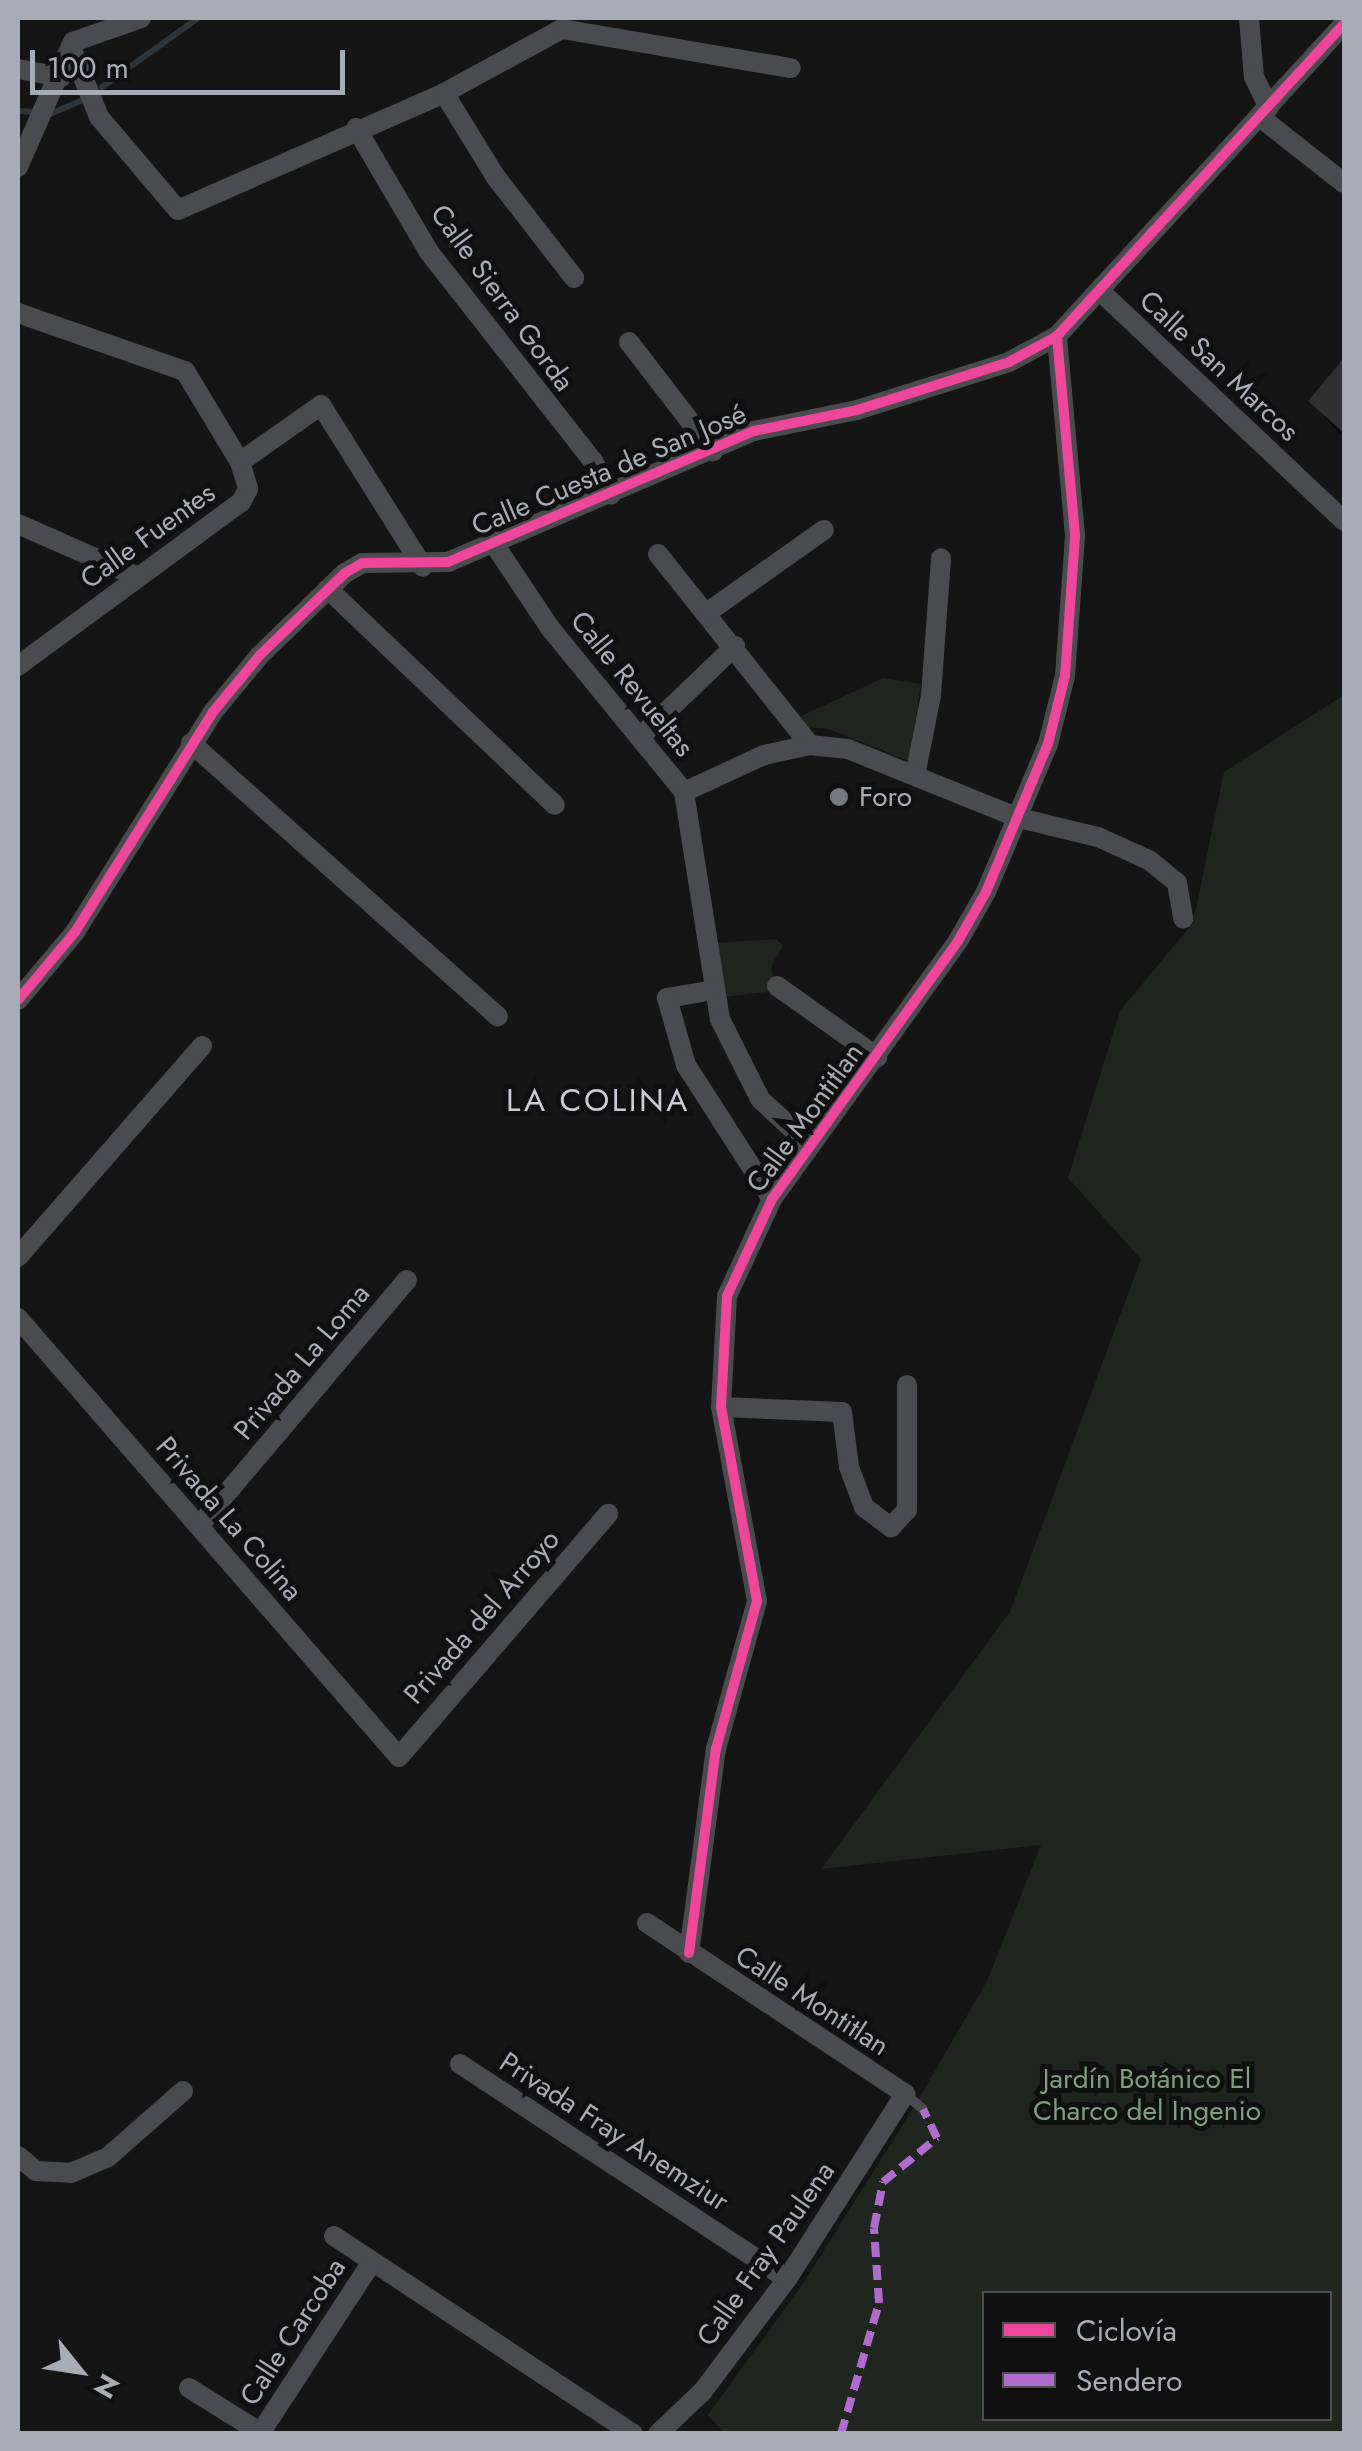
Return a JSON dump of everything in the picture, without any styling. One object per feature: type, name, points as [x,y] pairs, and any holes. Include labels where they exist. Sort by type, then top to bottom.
[{"type":"street","points":[[18,167],[84,18]]},
{"type":"street","points":[[72,44],[141,18]]},
{"type":"street","points":[[1249,18],[1254,77],[1265,113],[1344,183]]},
{"type":"street","name":"Calle Cuesta de San José","points":[[18,1000],[75,932],[191,743],[260,655],[328,589],[362,563],[423,567],[494,544],[754,431],[857,410],[1009,362],[1057,336],[1344,24]]},
{"type":"street","points":[[72,44],[99,116],[178,210],[356,128],[444,93],[562,29],[791,68]]},
{"type":"street","points":[[18,70],[61,77]]},
{"type":"street","points":[[444,93],[495,176],[574,278]]},
{"type":"street","name":"Calle Sierra Gorda","points":[[356,128],[429,252],[593,461],[611,495]]},
{"type":"street","name":"Calle San Marcos","points":[[1100,292],[1344,521]]},
{"type":"street","name":"Calle Fuentes","points":[[18,313],[185,371],[240,462],[248,489],[240,502],[18,666]]},
{"type":"street","name":"Calle Montitlan","points":[[689,1953],[716,1748],[758,1601],[721,1407],[727,1296],[772,1199],[958,941],[1019,818],[1052,727],[1073,604],[1075,535],[1057,336]]},
{"type":"street","points":[[629,342],[713,451]]},
{"type":"street","points":[[240,462],[321,405],[423,567]]},
{"type":"street","points":[[18,524],[138,577]]},
{"type":"street","points":[[708,612],[824,530]]},
{"type":"street","name":"Calle Revueltas","points":[[494,544],[550,628],[642,734],[684,792],[720,1019],[760,1099],[810,1146]]},
{"type":"street","points":[[658,554],[810,744]]},
{"type":"street","points":[[915,776],[932,695],[941,558]]},
{"type":"street","points":[[328,589],[556,805]]},
{"type":"street","points":[[642,734],[734,646]]},
{"type":"street","points":[[191,743],[498,1017]]},
{"type":"street","points":[[684,792],[764,755],[810,744],[848,749],[1019,818],[1098,838],[1149,860],[1177,883],[1183,918]]},
{"type":"street","points":[[777,986],[877,1057]]},
{"type":"street","points":[[714,990],[667,998],[696,1083],[772,1199]]},
{"type":"street","points":[[18,1257],[202,1046]]},
{"type":"street","name":"Privada La Loma","points":[[199,1526],[407,1280]]},
{"type":"street","name":"Privada La Colina","points":[[18,1318],[398,1757]]},
{"type":"street","points":[[721,1407],[842,1412],[849,1466],[864,1507],[891,1527],[907,1510],[908,1385]]},
{"type":"street","name":"Privada del Arroyo","points":[[398,1757],[608,1514]]},
{"type":"street","name":"Calle Montitlan","points":[[647,1922],[905,2094]]},
{"type":"street","name":"Privada Fray Anemziur","points":[[460,2064],[787,2279]]},
{"type":"street","points":[[18,2156],[36,2171],[71,2173],[108,2157],[183,2091]]},
{"type":"street","name":"Calle Fray Paulena","points":[[658,2434],[704,2391],[787,2279],[905,2094]]},
{"type":"street","points":[[334,2236],[632,2434]]},
{"type":"street","name":"Calle Carcoba","points":[[262,2433],[372,2262]]},
{"type":"street","points":[[188,2388],[262,2433]]},
{"type":"lane","points":[[905,2094],[923,2109]]},
{"type":"green space","points":[[883,678],[921,684],[909,761],[829,729],[804,727],[797,718]]},
{"type":"green space","name":"Jardín Botánico El Charco del Ingenio","points":[[1344,695],[1344,2433],[725,2434],[708,2415],[802,2285],[917,2102],[987,1981],[1041,1845],[821,1869],[1010,1612],[1141,1259],[1068,1178],[1120,1011],[1193,923],[1224,772]]},
{"type":"green space","points":[[776,939],[783,946],[771,966],[773,976],[788,984],[776,991],[722,997],[717,943]]},
{"type":"building","points":[[1344,358],[1344,433],[1308,401]]},
{"type":"waterway","points":[[102,87],[198,18]]},
{"type":"waterway","points":[[50,114],[85,99]]},
{"type":"waterway","points":[[18,111],[36,112]]},
{"type":"marked path","points":[[841,2434],[879,2303],[874,2228],[883,2182],[937,2138],[923,2109]]},
{"type":"cycle path","points":[[18,1000],[75,932],[213,712],[260,655],[345,573],[362,563],[448,562],[754,431],[857,410],[1009,362],[1057,336],[1344,24]]},
{"type":"cycle path","points":[[689,1953],[716,1749],[757,1601],[721,1407],[727,1296],[772,1199],[958,941],[986,892],[1048,744],[1065,676],[1075,535],[1057,336]]},
{"type":"place","name":"Foro","points":[[839,797]]},
{"type":"district","name":"LA COLINA","points":[[598,1100]]}]
